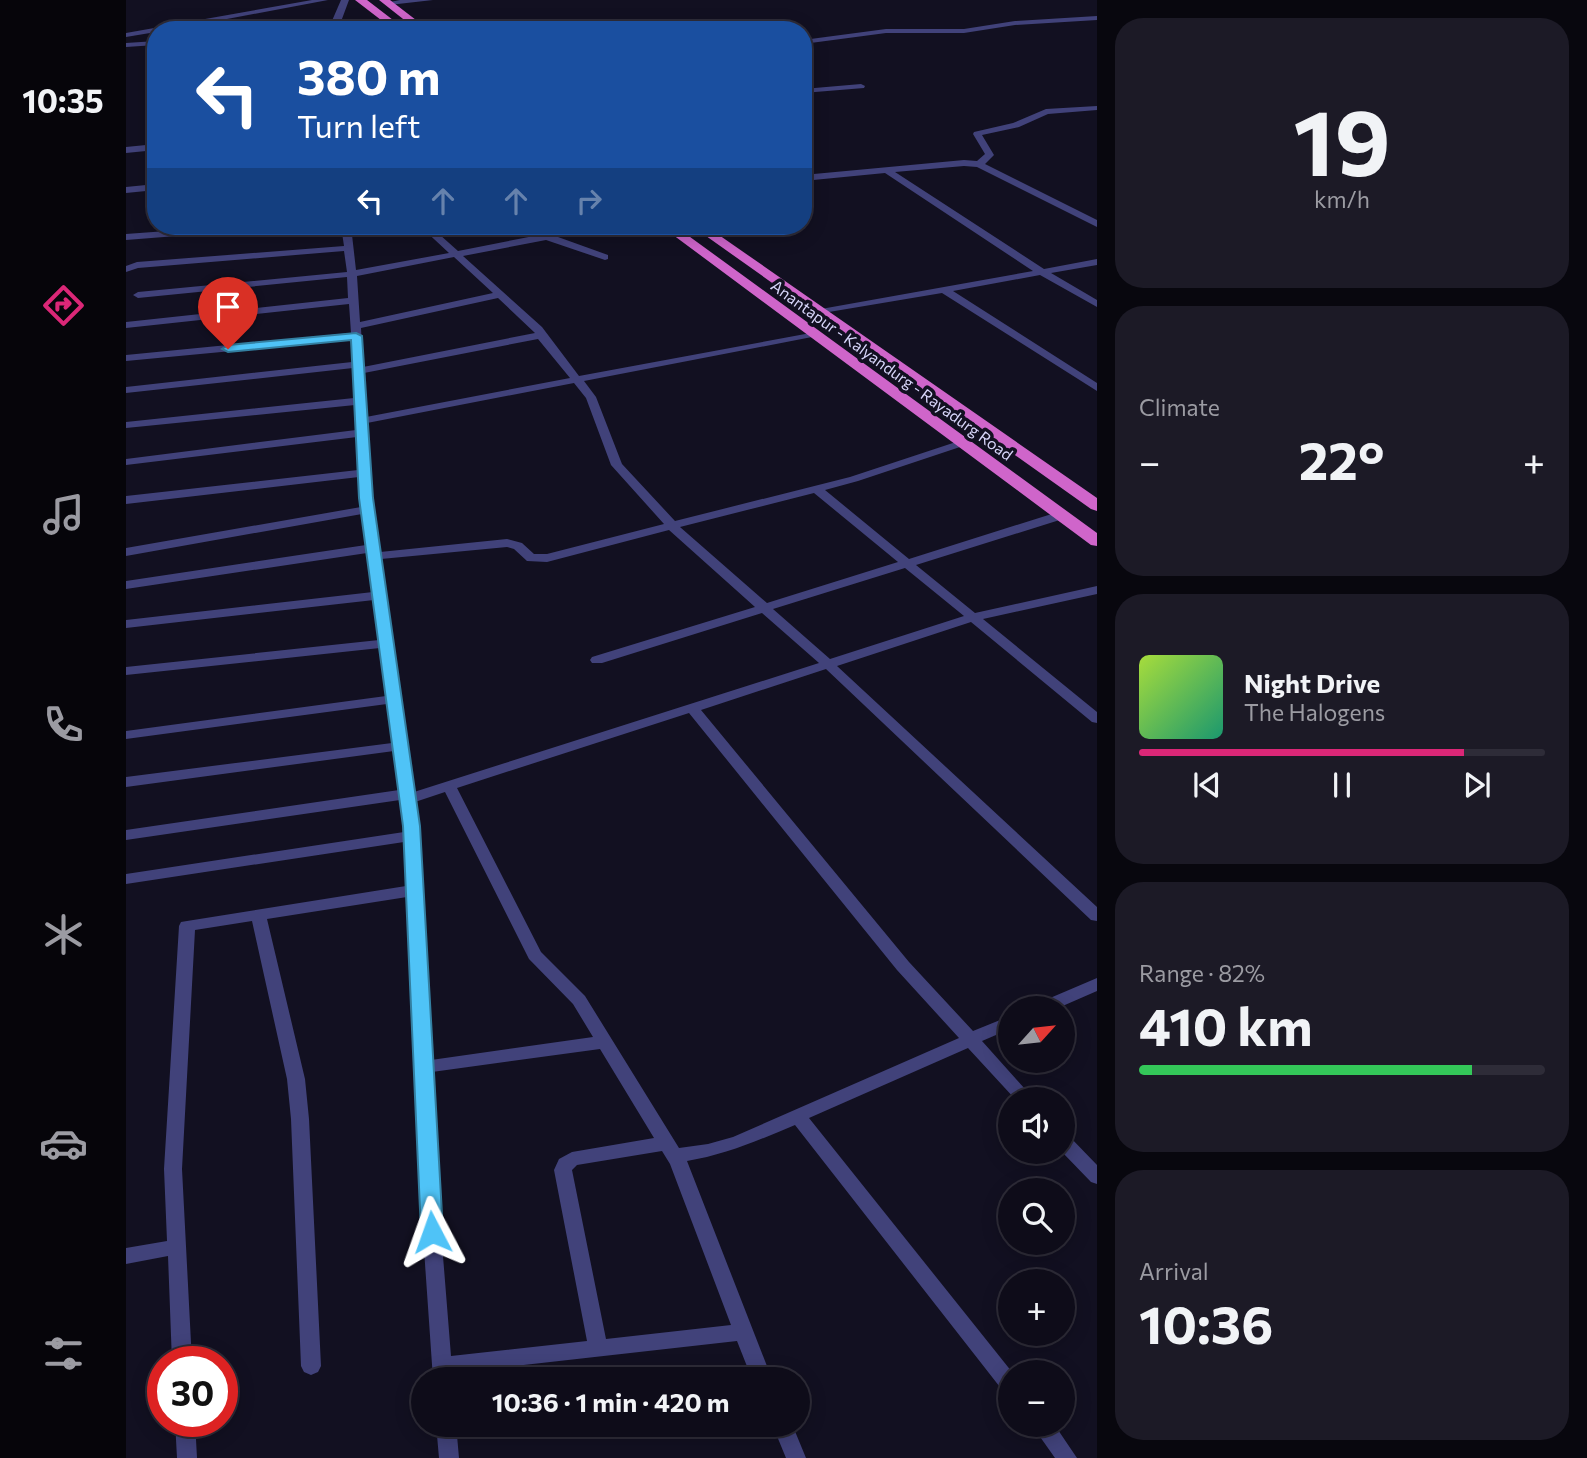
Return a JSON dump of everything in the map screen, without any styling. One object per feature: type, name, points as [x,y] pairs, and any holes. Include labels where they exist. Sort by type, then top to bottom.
[{"type":"highway","points":[[360,0],[389,21]]},
{"type":"highway","points":[[386,2],[412,21]]},
{"type":"highway","name":"Anantapur - Kalyandurg - Rayadurg Road","points":[[679,235],[1097,541]]},
{"type":"highway","name":"Anantapur - Kalyandurg - Rayadurg Road","points":[[711,235],[1090,494],[1097,506]]},
{"type":"street","points":[[205,21],[324,0]]},
{"type":"street","points":[[337,21],[345,0]]},
{"type":"street","points":[[386,2],[429,0]]},
{"type":"street","points":[[812,41],[893,30],[964,31],[1015,23],[1097,18]]},
{"type":"street","points":[[126,35],[147,31]]},
{"type":"street","points":[[126,45],[147,44]]},
{"type":"street","points":[[812,90],[861,86]]},
{"type":"street","points":[[979,164],[990,155],[977,134],[1016,125],[1046,112],[1097,108]]},
{"type":"street","points":[[126,150],[147,149]]},
{"type":"street","points":[[812,177],[964,163],[979,164],[1097,224]]},
{"type":"street","points":[[886,170],[1042,272],[1097,304]]},
{"type":"street","points":[[126,190],[147,188]]},
{"type":"street","points":[[126,237],[152,235]]},
{"type":"street","points":[[349,235],[368,509],[412,836],[430,1206],[442,1367]]},
{"type":"street","points":[[434,235],[541,335],[592,397],[617,466],[670,525],[828,664],[1097,916]]},
{"type":"street","points":[[138,295],[352,274],[551,235]]},
{"type":"street","points":[[545,236],[605,257]]},
{"type":"street","points":[[126,269],[137,265],[349,248]]},
{"type":"street","points":[[821,312],[1097,262]]},
{"type":"street","points":[[944,290],[1097,388]]},
{"type":"street","points":[[126,358],[356,331],[500,295]]},
{"type":"street","points":[[126,326],[354,300]]},
{"type":"street","points":[[126,462],[362,427],[577,379],[812,334]]},
{"type":"street","points":[[126,390],[359,368],[541,335]]},
{"type":"street","points":[[126,425],[361,401]]},
{"type":"street","points":[[126,585],[374,552],[507,543],[518,546],[531,558],[547,558],[854,479],[962,443]]},
{"type":"street","points":[[126,500],[365,473]]},
{"type":"street","points":[[816,489],[1097,719]]},
{"type":"street","points":[[126,552],[368,509]]},
{"type":"street","points":[[597,660],[1062,515]]},
{"type":"street","points":[[126,835],[407,797],[449,786],[975,617],[1097,590]]},
{"type":"street","points":[[126,624],[380,595]]},
{"type":"street","points":[[126,671],[386,643]]},
{"type":"street","points":[[126,735],[394,699]]},
{"type":"street","points":[[692,708],[903,966],[1014,1087]]},
{"type":"street","points":[[126,782],[400,747]]},
{"type":"street","points":[[449,786],[536,956],[579,1000],[671,1149],[685,1177],[757,1367]]},
{"type":"street","points":[[126,879],[412,836]]},
{"type":"street","points":[[181,1346],[173,1169],[187,926],[415,890]]},
{"type":"street","points":[[258,915],[296,1079],[311,1366]]},
{"type":"street","points":[[1070,996],[1097,984]]},
{"type":"street","points":[[598,1348],[563,1170],[565,1164],[572,1160],[671,1149],[723,1147],[998,1027]]},
{"type":"street","points":[[424,1067],[605,1042]]},
{"type":"street","points":[[797,1115],[998,1370]]},
{"type":"street","points":[[1075,1154],[1097,1177]]},
{"type":"street","points":[[126,1256],[176,1247]]},
{"type":"street","points":[[479,1367],[598,1348],[742,1332]]},
{"type":"street","points":[[186,1437],[187,1458]]},
{"type":"street","points":[[447,1437],[449,1458]]},
{"type":"street","points":[[787,1437],[796,1458]]},
{"type":"street","points":[[1051,1437],[1067,1458]]},
{"type":"route","points":[[228,349],[356,336],[366,498],[411,826],[432,1232]]}]
